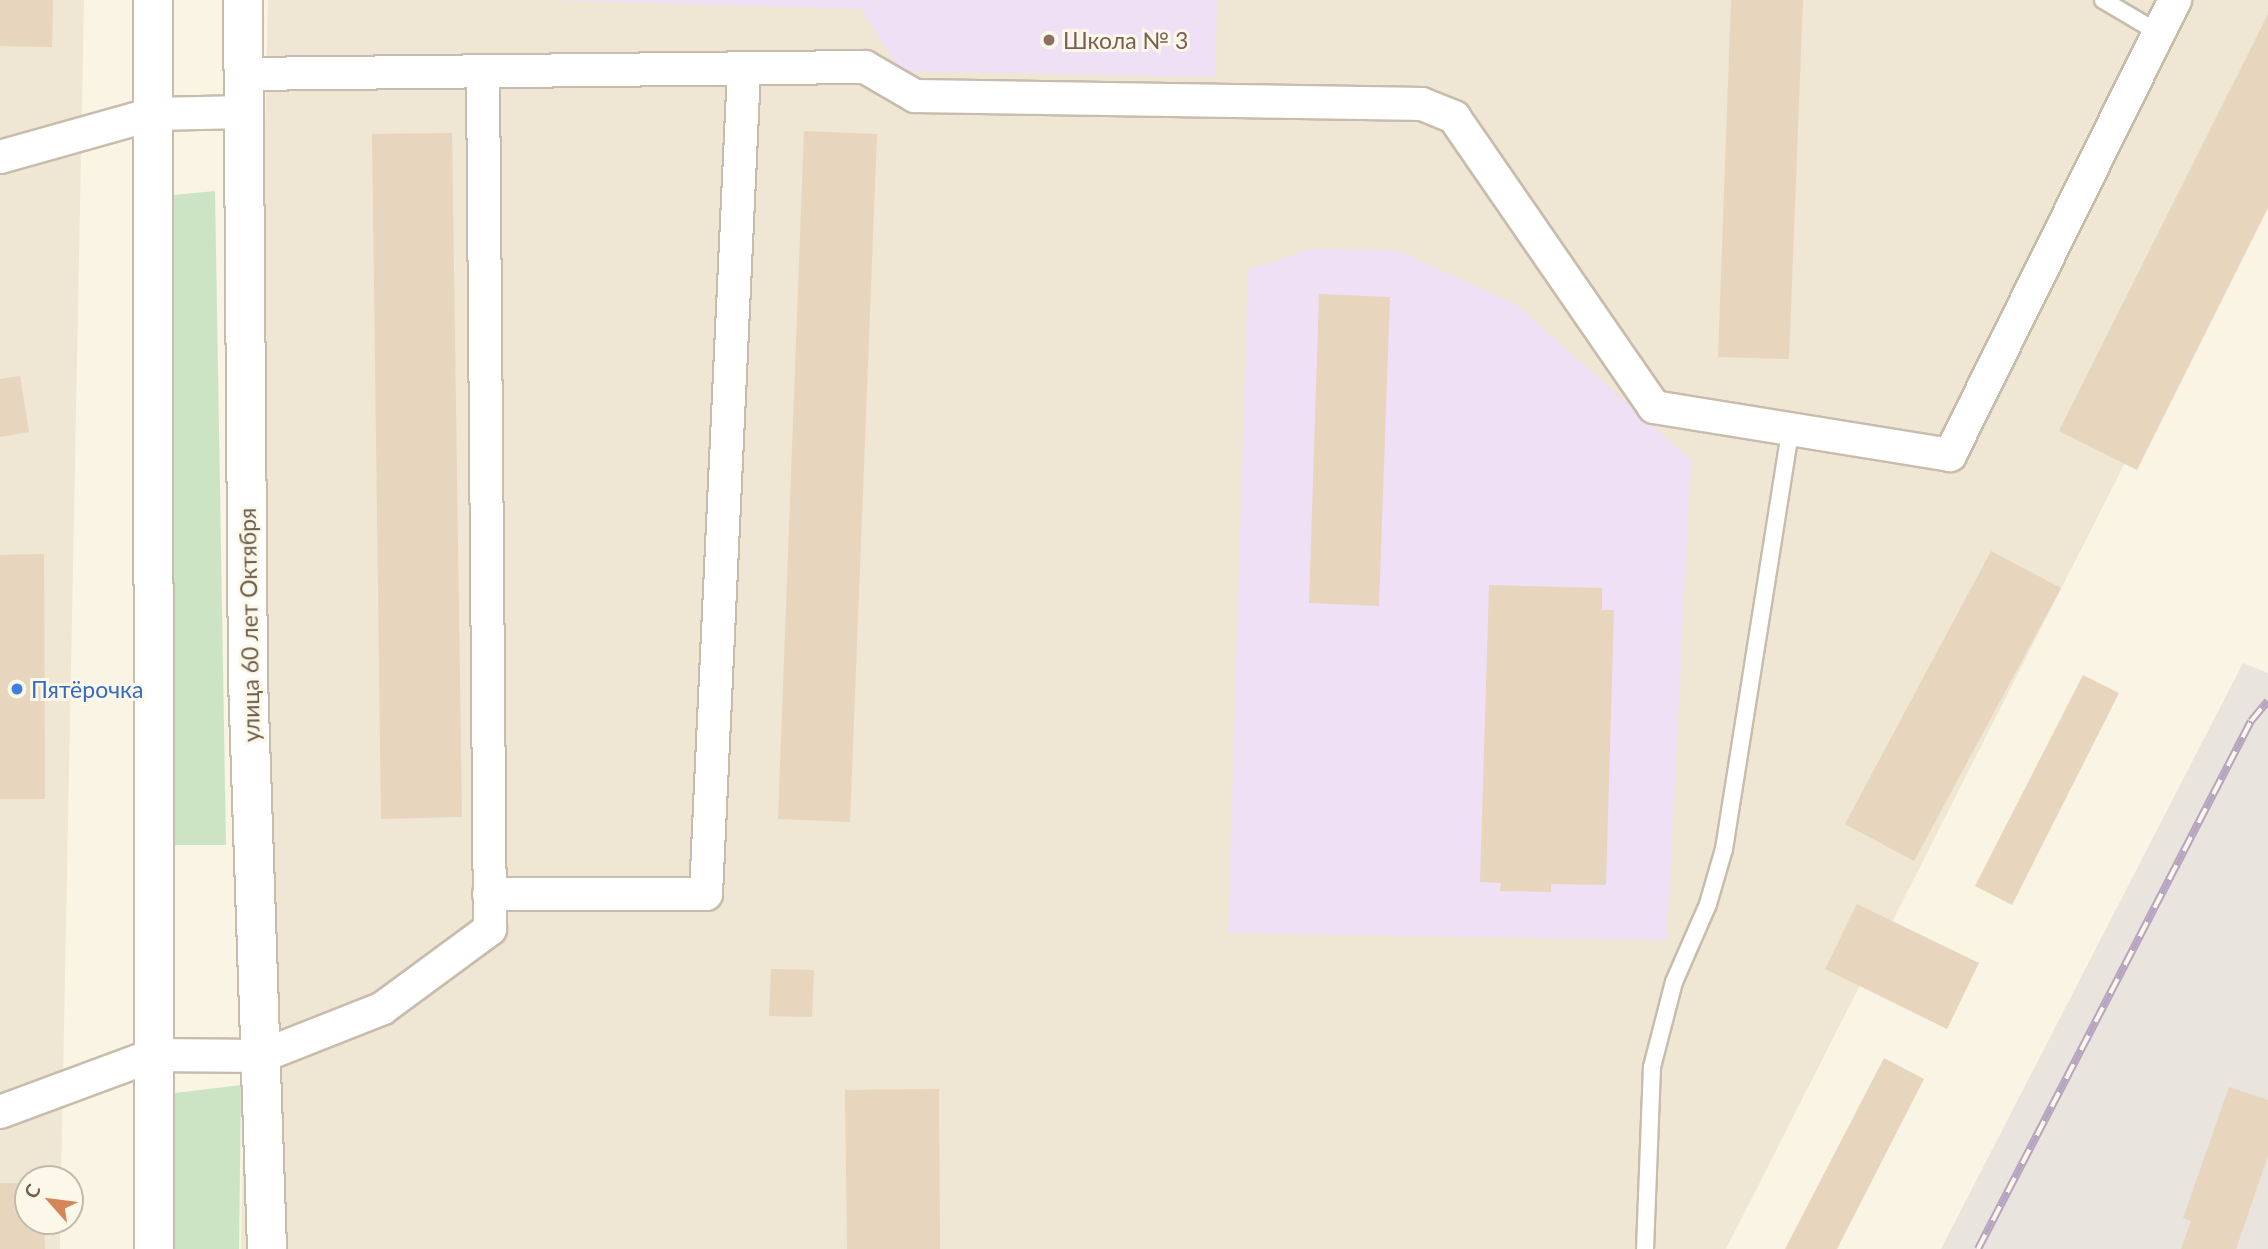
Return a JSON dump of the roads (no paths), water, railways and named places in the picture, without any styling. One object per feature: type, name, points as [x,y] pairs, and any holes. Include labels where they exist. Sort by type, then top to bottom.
[{"type":"street","points":[[153,0],[154,1249]]},
{"type":"street","name":"улица 60 лет Октября","points":[[243,0],[246,112],[248,679],[267,1249]]},
{"type":"street","points":[[244,74],[865,67],[915,96],[1422,104],[1454,117],[1654,407],[1950,454],[2175,0]]},
{"type":"street","points":[[489,894],[706,894],[744,69]]},
{"type":"street","points":[[0,1112],[154,1055],[262,1056],[383,1008],[490,929],[484,72]]},
{"type":"street","points":[[0,157],[153,114],[246,112]]},
{"type":"lane","points":[[2103,0],[2159,33]]},
{"type":"lane","points":[[1645,1249],[1653,1067],[1674,982],[1708,904],[1724,849],[1790,430]]},
{"type":"railway","points":[[1978,1249],[2251,721],[2268,701]]},
{"type":"place","name":"Школа № 3","points":[[1049,40]]},
{"type":"place","name":"Пятёрочка","points":[[17,689]]}]
